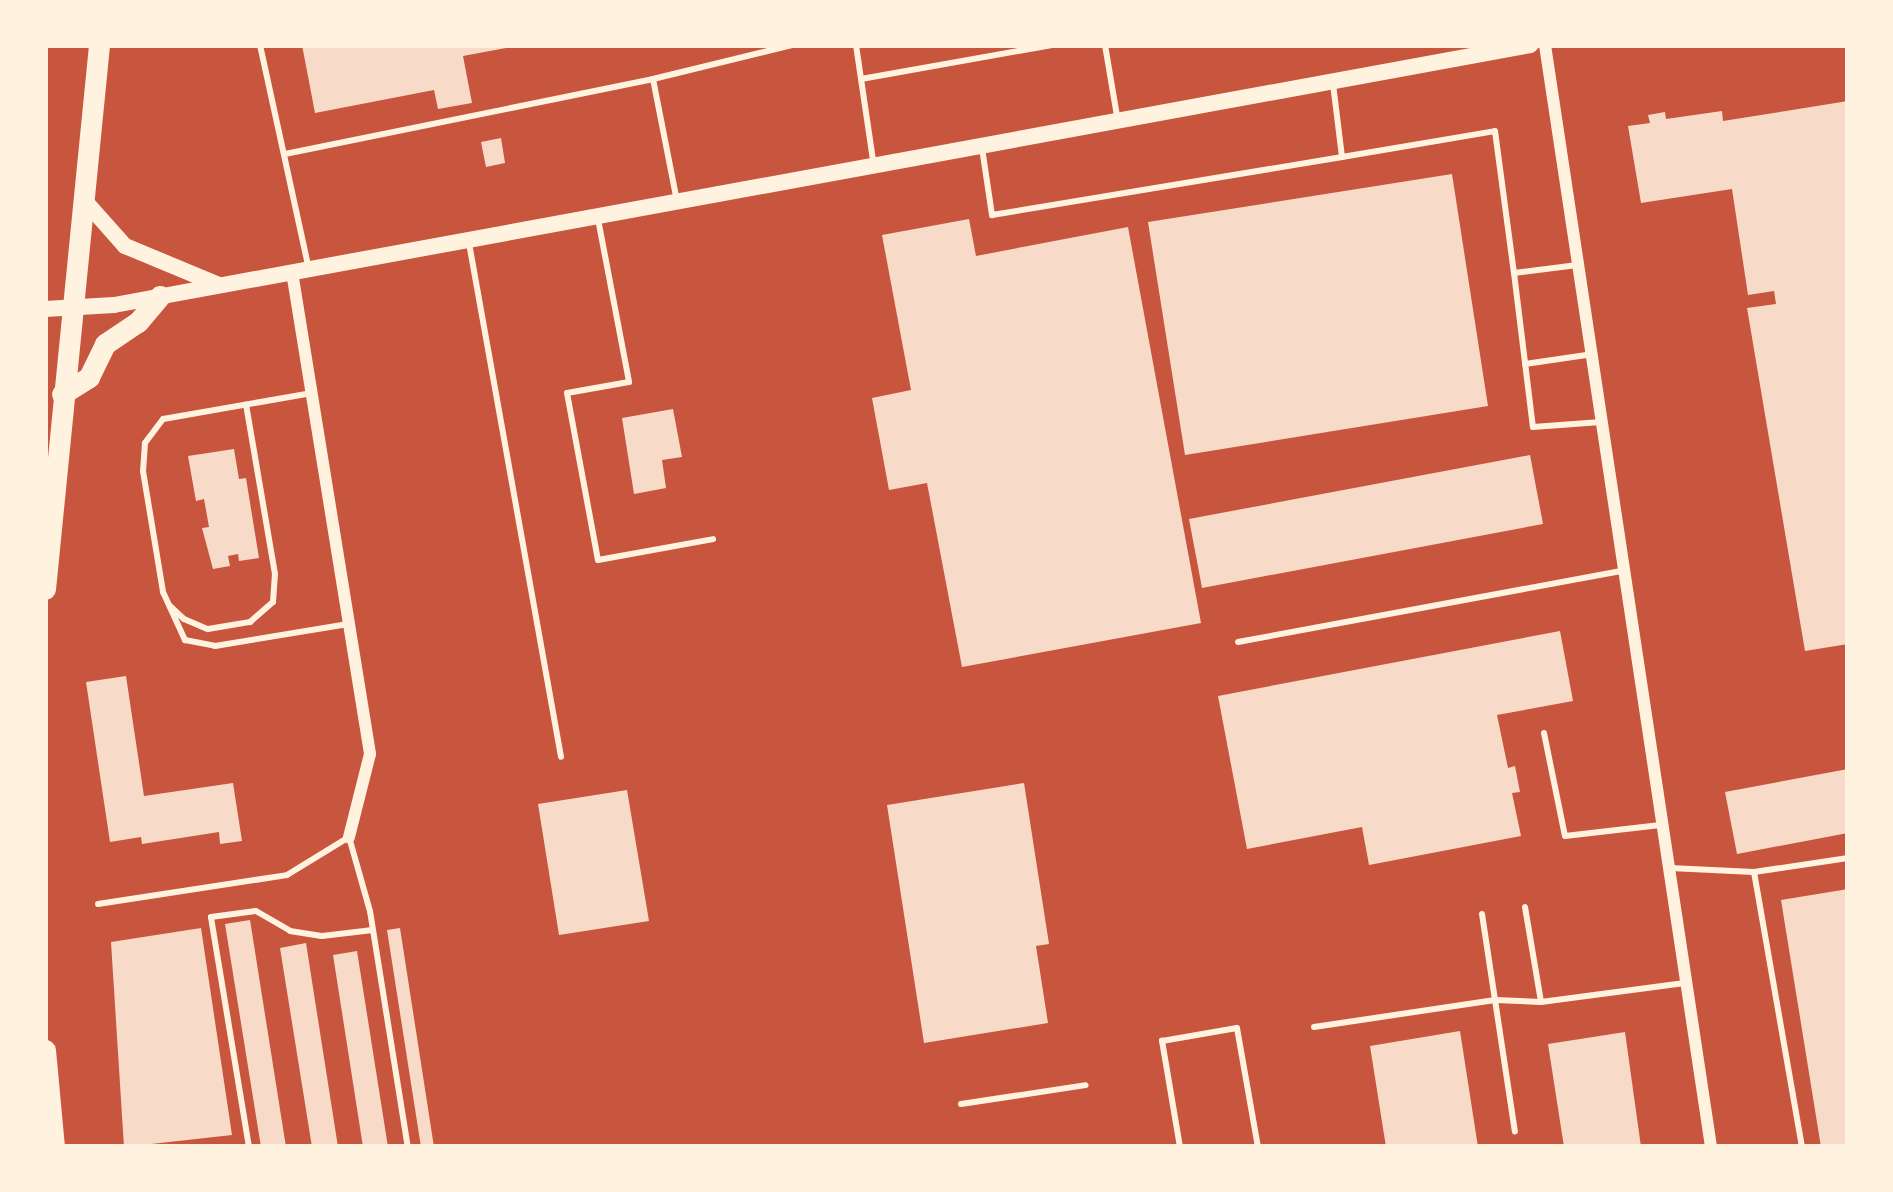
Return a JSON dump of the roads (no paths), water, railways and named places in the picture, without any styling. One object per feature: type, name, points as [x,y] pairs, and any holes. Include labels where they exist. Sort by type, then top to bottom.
[{"type":"main road","points":[[45,589],[51,434],[62,394],[73,308],[99,45]]},
{"type":"main road","points":[[62,394],[89,376],[105,344],[138,322],[160,296]]},
{"type":"main road","points":[[45,1050],[53,1147]]},
{"type":"street","points":[[45,309],[160,296],[1530,45]]},
{"type":"street","points":[[1545,45],[1711,1147]]},
{"type":"street","points":[[85,201],[125,246],[220,285]]},
{"type":"street","points":[[300,270],[312,393],[370,754],[350,837]]},
{"type":"lane","points":[[260,45],[285,154],[300,270]]},
{"type":"lane","points":[[285,154],[653,79],[792,45]]},
{"type":"lane","points":[[856,45],[873,164]]},
{"type":"lane","points":[[861,79],[1052,45]]},
{"type":"lane","points":[[1105,45],[1118,119]]},
{"type":"lane","points":[[653,79],[677,201]]},
{"type":"lane","points":[[1332,81],[1342,157]]},
{"type":"lane","points":[[981,144],[992,215],[1495,131],[1533,428],[1603,422]]},
{"type":"lane","points":[[597,215],[629,382],[567,393],[598,560],[713,539]]},
{"type":"lane","points":[[468,239],[561,757]]},
{"type":"lane","points":[[1514,273],[1579,265]]},
{"type":"lane","points":[[1525,364],[1593,354]]},
{"type":"lane","points":[[312,393],[164,419],[145,443],[143,471],[168,603],[185,640],[214,646],[349,623]]},
{"type":"lane","points":[[168,603],[184,620],[208,629],[250,622],[273,602],[275,574],[246,404]]},
{"type":"lane","points":[[1238,641],[1626,570]]},
{"type":"lane","points":[[1544,733],[1565,836],[1664,824]]},
{"type":"lane","points":[[98,904],[287,875],[350,837],[374,930],[408,1147]]},
{"type":"lane","points":[[1670,868],[1754,872],[1848,858]]},
{"type":"lane","points":[[1754,872],[1802,1147]]},
{"type":"lane","points":[[1525,907],[1541,1002]]},
{"type":"lane","points":[[249,1147],[211,917],[256,911],[290,931],[322,936],[374,930]]},
{"type":"lane","points":[[1482,914],[1515,1132]]},
{"type":"lane","points":[[1314,1027],[1495,1000],[1541,1002],[1687,983]]},
{"type":"lane","points":[[1180,1147],[1162,1041],[1237,1028],[1258,1147]]},
{"type":"lane","points":[[961,1104],[1087,1085]]}]
